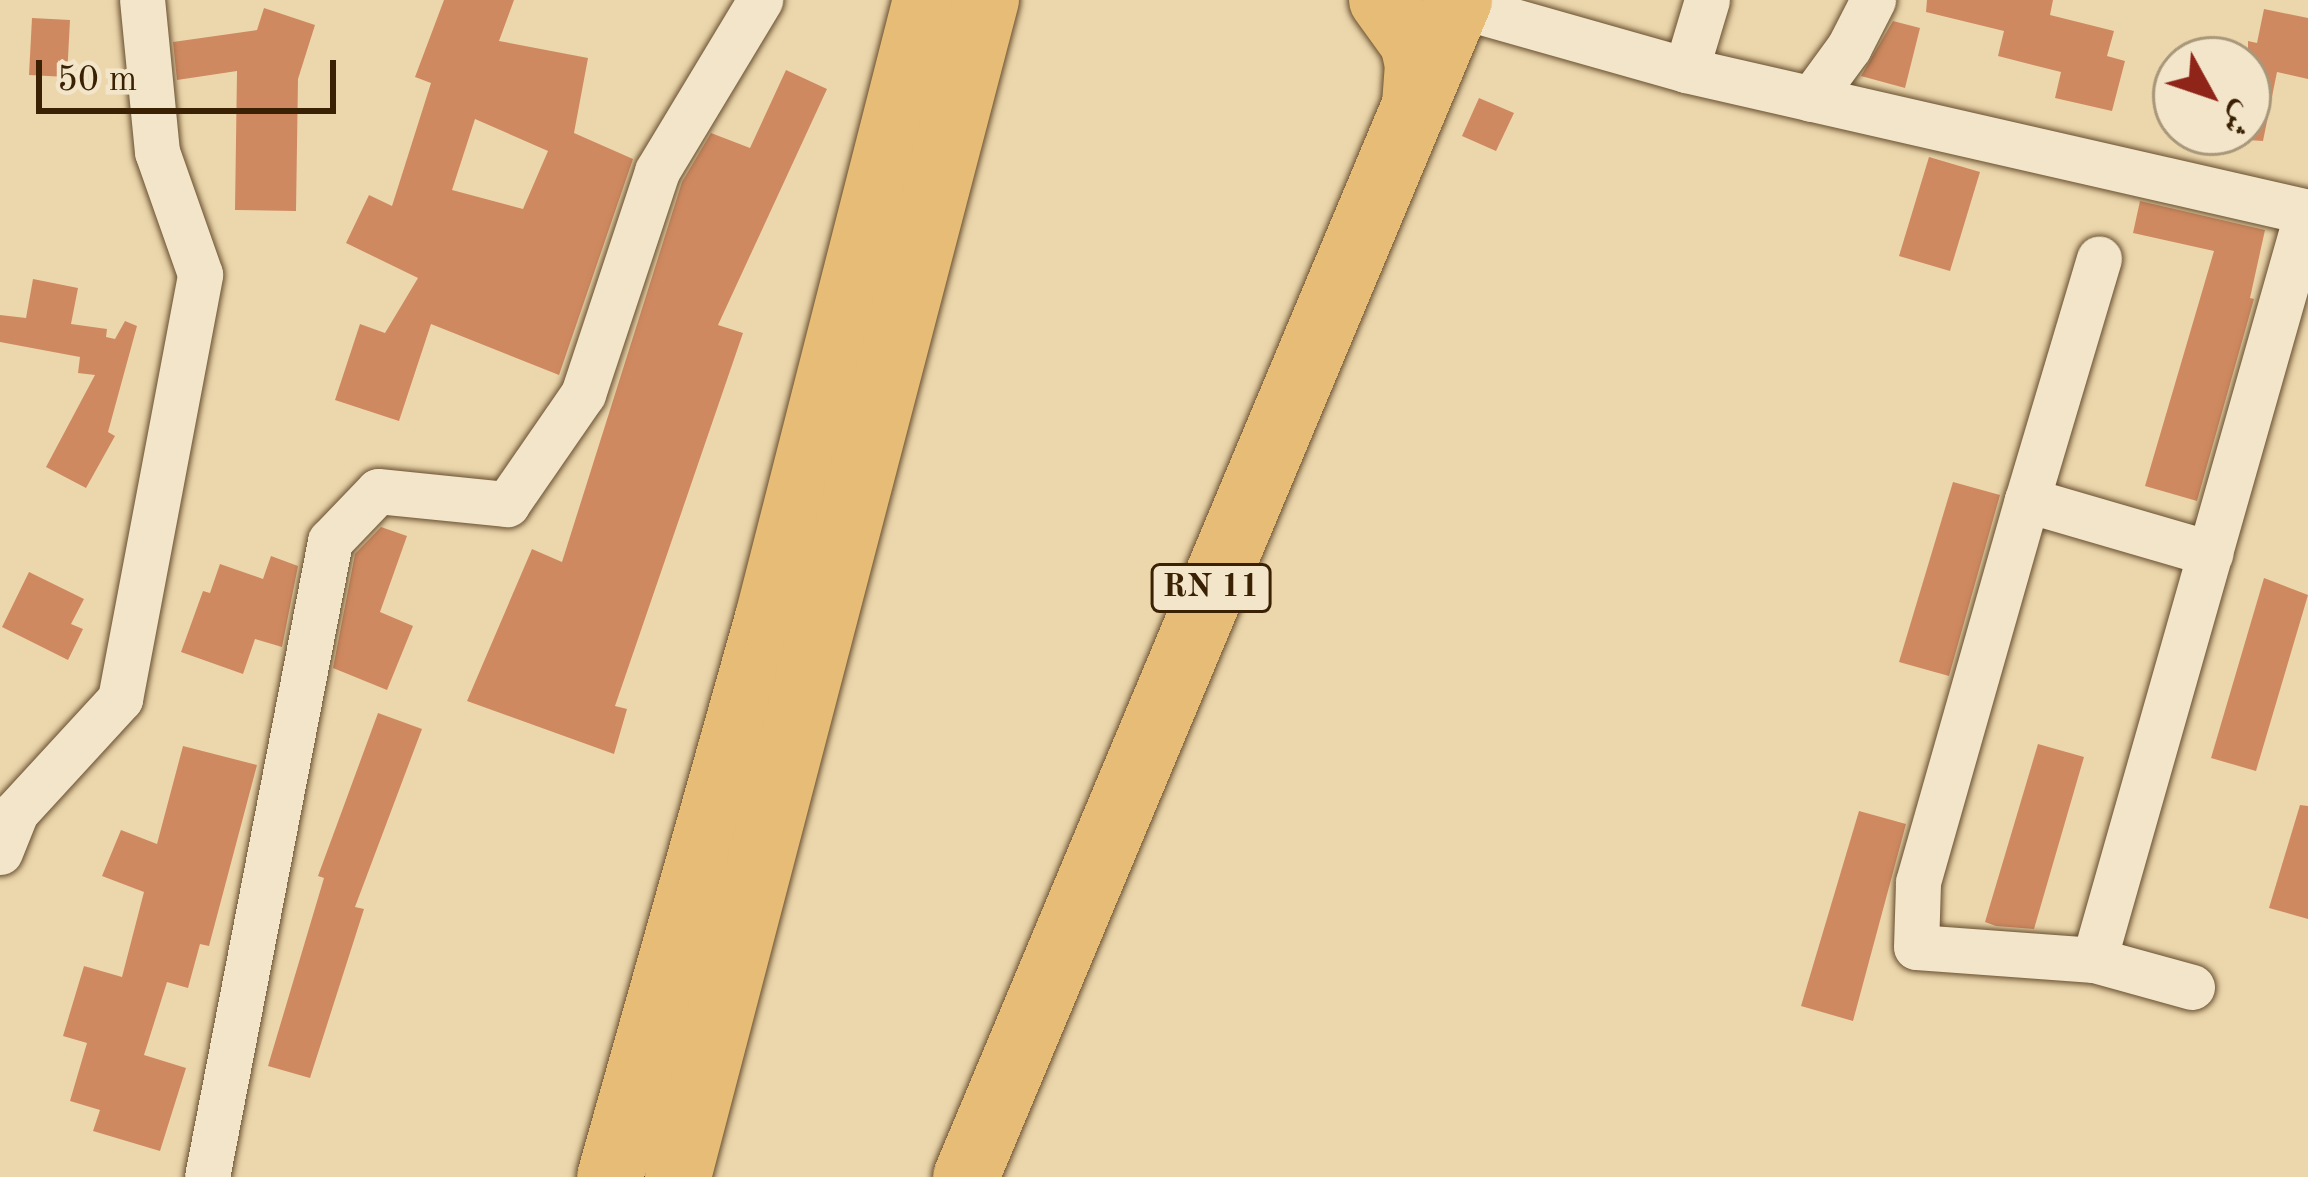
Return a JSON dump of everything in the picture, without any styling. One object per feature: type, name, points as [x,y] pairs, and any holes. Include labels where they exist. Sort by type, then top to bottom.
[{"type":"main road","points":[[610,1177],[768,618],[926,0]]},
{"type":"main road","points":[[678,1177],[986,0]]},
{"type":"main road","points":[[1382,0],[1414,43],[1418,64],[1415,106]]},
{"type":"main road","name":"RN 11","points":[[966,1177],[1458,2]]},
{"type":"street","points":[[0,852],[16,812],[120,699],[200,274],[157,152],[142,0]]},
{"type":"street","points":[[207,1177],[330,541],[379,491],[507,504],[583,394],[657,171],[760,0]]},
{"type":"street","points":[[1686,70],[1707,0]]},
{"type":"street","points":[[1811,99],[1849,47],[1873,0]]},
{"type":"street","points":[[1458,2],[1686,70],[2307,212],[2094,960]]},
{"type":"street","points":[[2098,259],[1918,882],[1916,947],[2094,960],[2192,987]]},
{"type":"street","points":[[2027,500],[2210,553]]},
{"type":"building","points":[[444,0],[514,0],[499,41],[588,58],[574,133],[633,159],[559,375],[431,324],[399,421],[335,400],[360,324],[385,333],[418,278],[346,243],[369,195],[392,206],[431,83],[415,77]],"holes":[[[475,119],[548,151],[523,209],[452,190]]]},
{"type":"building","points":[[1927,0],[2053,0],[2050,15],[2114,31],[2107,56],[2125,61],[2112,111],[2055,98],[2061,72],[1998,56],[2004,31],[1926,12]]},
{"type":"building","points":[[264,8],[315,25],[298,79],[296,211],[235,210],[237,71],[177,80],[173,42],[257,30]]},
{"type":"building","points":[[2264,9],[2308,18],[2308,79],[2277,72],[2272,97],[2272,36],[2258,36]]},
{"type":"building","points":[[32,18],[70,20],[67,77],[29,75]]},
{"type":"building","points":[[1893,21],[1920,28],[1905,88],[1861,76]]},
{"type":"building","points":[[786,70],[827,89],[718,325],[743,333],[615,706],[627,709],[614,754],[467,701],[532,549],[562,562],[682,182],[711,133],[750,148]]},
{"type":"building","points":[[1479,98],[1514,113],[1496,151],[1462,136]]},
{"type":"building","points":[[1929,157],[1980,172],[1950,271],[1899,256]]},
{"type":"building","points":[[2140,201],[2265,230],[2250,298],[2254,299],[2197,501],[2145,486],[2214,251],[2133,233]]},
{"type":"building","points":[[33,279],[78,288],[71,324],[107,329],[106,337],[115,339],[125,321],[137,326],[108,432],[115,436],[86,488],[46,467],[95,375],[78,373],[80,357],[0,342],[0,315],[26,318]]},
{"type":"building","points":[[1953,482],[2000,495],[1949,676],[1899,662]]},
{"type":"building","points":[[381,527],[407,536],[380,612],[413,626],[387,690],[333,668],[355,554]]},
{"type":"building","points":[[271,556],[298,566],[282,647],[255,639],[243,674],[181,652],[203,591],[210,593],[220,564],[263,579]]},
{"type":"building","points":[[29,572],[84,599],[71,624],[83,629],[68,660],[2,627]]},
{"type":"building","points":[[2264,578],[2308,595],[2256,771],[2211,758]]},
{"type":"building","points":[[378,713],[422,729],[355,907],[364,909],[310,1078],[268,1066],[324,878],[318,876]]},
{"type":"building","points":[[2038,744],[2084,757],[2034,929],[1996,926],[1985,922]]},
{"type":"building","points":[[183,746],[257,765],[209,946],[200,944],[188,988],[167,982],[144,1055],[186,1068],[160,1151],[93,1131],[100,1110],[70,1101],[87,1043],[63,1036],[84,966],[122,977],[144,892],[102,876],[121,830],[157,844]]},
{"type":"building","points":[[2300,805],[2308,806],[2308,919],[2269,908]]},
{"type":"building","points":[[1859,811],[1906,824],[1853,1021],[1801,1006]]}]
